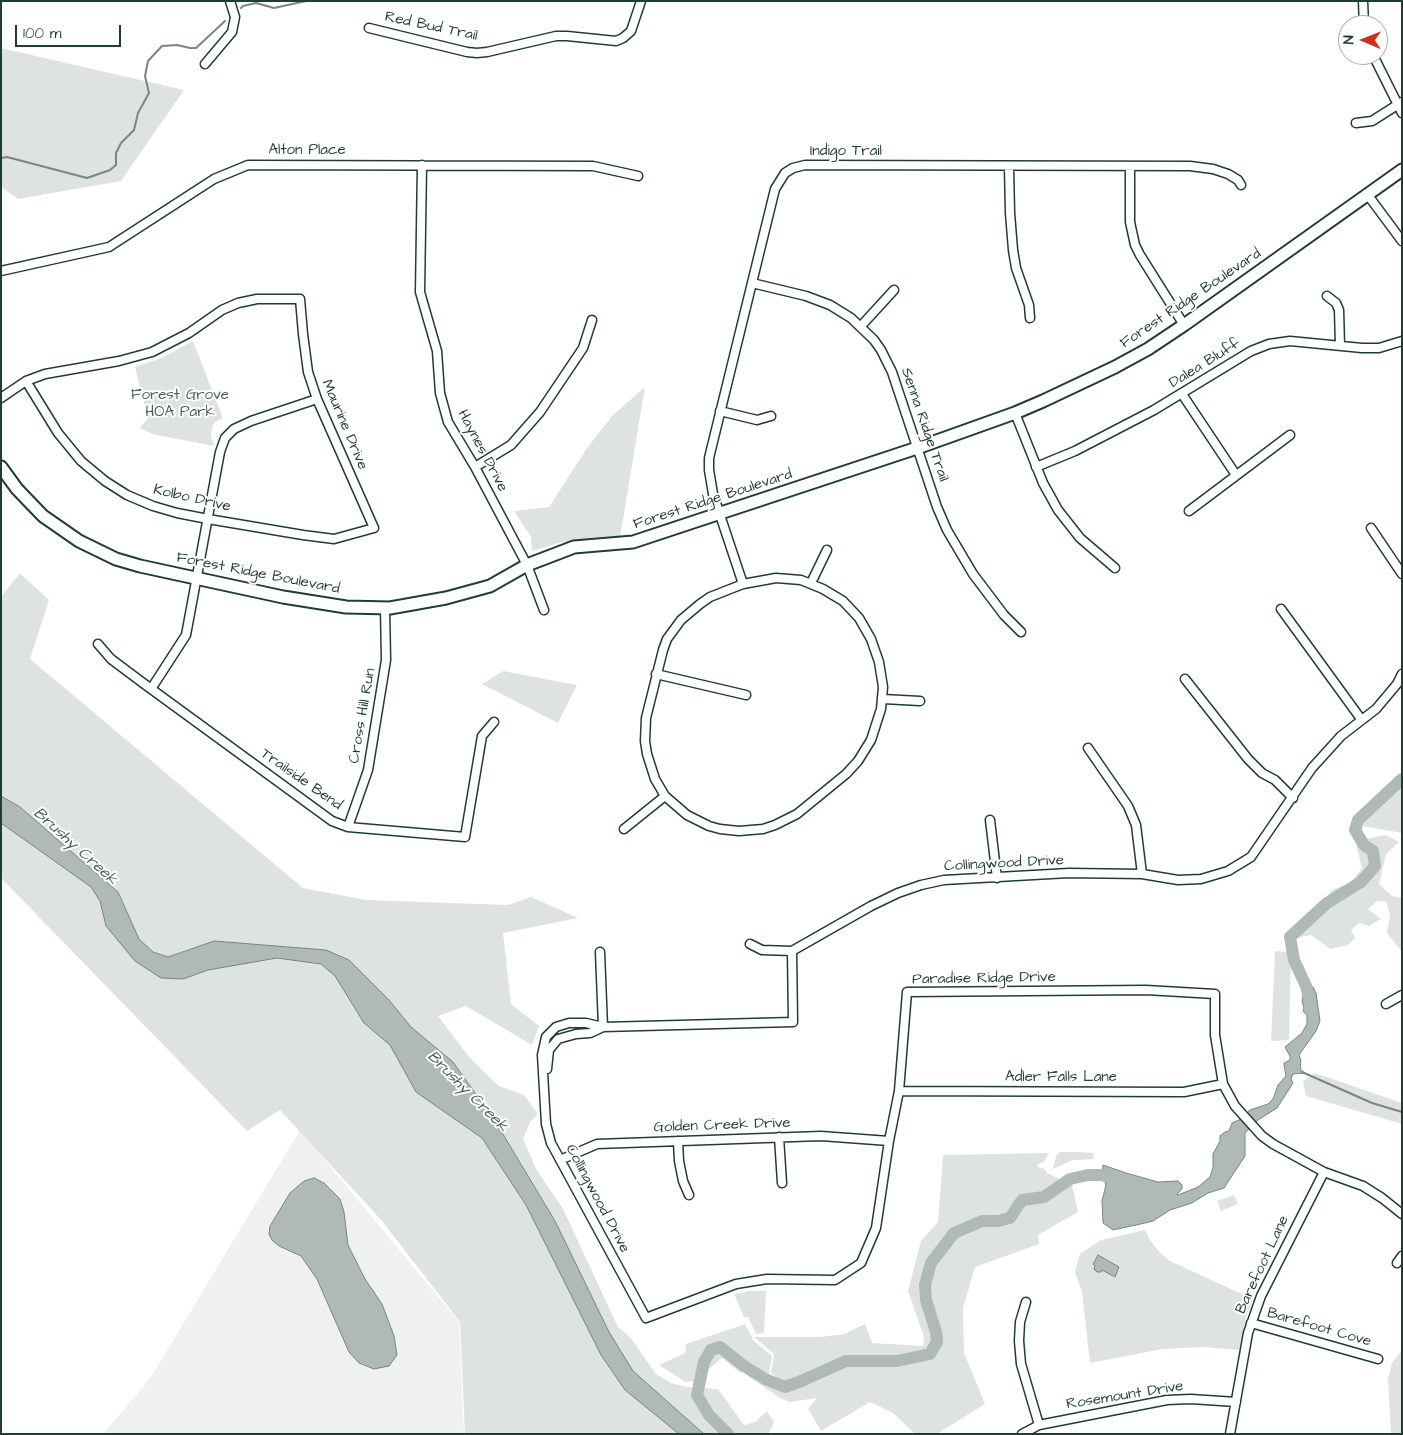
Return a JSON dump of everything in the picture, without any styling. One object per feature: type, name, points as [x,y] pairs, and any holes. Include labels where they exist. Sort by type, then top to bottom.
[{"type":"street","points":[[205,64],[232,32],[235,17],[230,1]]},
{"type":"street","name":"Red Bud Trail","points":[[368,28],[477,53],[556,36],[616,41],[631,31],[641,1]]},
{"type":"street","points":[[1363,1],[1364,15]]},
{"type":"street","points":[[1379,65],[1400,103],[1402,112]]},
{"type":"street","points":[[1356,122],[1372,121],[1400,103]]},
{"type":"street","name":"Alton Place","points":[[1,270],[109,247],[214,179],[248,165],[593,166],[638,176]]},
{"type":"street","name":"Haynes Drive","points":[[422,165],[420,292],[437,351],[440,393],[448,422],[527,565],[544,610]]},
{"type":"street","name":"Indigo Trail","points":[[743,584],[713,494],[709,470],[711,446],[775,188],[782,176],[793,168],[805,165],[1202,167],[1233,176],[1241,185]]},
{"type":"street","points":[[1009,167],[1013,250],[1016,268],[1029,305],[1030,318]]},
{"type":"street","points":[[1130,167],[1130,222],[1135,244],[1184,325]]},
{"type":"street","name":"Forest Ridge Boulevard","points":[[1,467],[17,489],[43,516],[79,541],[116,559],[197,579],[283,597],[346,606],[385,608],[446,598],[490,586],[527,565],[574,547],[633,542],[917,448],[1015,413],[1115,367],[1148,348],[1184,325],[1402,170]]},
{"type":"street","points":[[1367,194],[1402,241]]},
{"type":"street","name":"Senna Ridge Trail","points":[[752,283],[818,300],[840,311],[861,326],[874,340],[887,360],[937,507],[959,553],[999,608],[1021,632]]},
{"type":"street","points":[[861,326],[894,290]]},
{"type":"street","points":[[1327,296],[1336,303],[1339,310],[1340,345]]},
{"type":"street","name":"Maurine Drive","points":[[26,381],[45,374],[118,361],[152,352],[189,333],[222,310],[238,303],[257,299],[300,299],[302,334],[308,372],[317,400],[374,528]]},
{"type":"street","points":[[474,467],[511,445],[540,412],[583,348],[592,320]]},
{"type":"street","name":"Dalea Bluff","points":[[1036,467],[1075,451],[1182,394],[1251,351],[1268,344],[1290,341],[1379,348],[1402,341]]},
{"type":"street","points":[[1,398],[26,381]]},
{"type":"street","name":"Kolbo Drive","points":[[26,381],[58,433],[82,462],[105,481],[127,495],[177,513],[303,535],[334,539],[374,528]]},
{"type":"street","points":[[1182,394],[1236,475]]},
{"type":"street","points":[[151,689],[186,635],[220,452],[225,438],[234,429],[251,421],[317,400]]},
{"type":"street","points":[[720,411],[757,420],[771,416]]},
{"type":"street","points":[[1015,413],[1048,494],[1068,525],[1094,551],[1115,568]]},
{"type":"street","points":[[1189,511],[1290,435]]},
{"type":"street","points":[[1371,528],[1402,574]]},
{"type":"street","points":[[811,583],[827,550]]},
{"type":"street","points":[[776,578],[795,579],[811,583],[843,601],[862,623],[871,639],[879,662],[883,699],[876,730],[858,761],[846,774],[796,814],[775,825],[751,831],[720,829],[709,826],[687,815],[665,796],[650,767],[645,742],[646,718],[656,674],[667,640],[690,611],[710,598],[743,584],[776,578]]},
{"type":"street","name":"Cross Hill Run","points":[[348,827],[368,770],[386,660],[385,608]]},
{"type":"street","points":[[1280,609],[1361,719]]},
{"type":"street","name":"Trailside Bend","points":[[98,644],[110,659],[332,820],[348,827],[465,837],[482,736],[494,722]]},
{"type":"street","points":[[656,674],[746,695]]},
{"type":"street","name":"Collingwood Drive","points":[[545,1086],[549,1050],[558,1039],[576,1034],[603,1028],[793,1022],[792,951],[871,906],[898,893],[921,885],[944,880],[1069,873],[1142,874],[1178,880],[1201,879],[1228,871],[1251,857],[1322,755],[1341,736],[1376,709],[1397,684],[1402,674]]},
{"type":"street","points":[[1185,679],[1248,759],[1262,772],[1275,780],[1292,798]]},
{"type":"street","points":[[883,699],[920,701]]},
{"type":"street","points":[[1088,748],[1128,806],[1136,825],[1142,874]]},
{"type":"street","points":[[624,829],[665,796]]},
{"type":"street","points":[[990,820],[997,878]]},
{"type":"street","points":[[750,944],[762,950],[792,951]]},
{"type":"street","points":[[600,952],[603,1028]]},
{"type":"street","name":"Paradise Ridge Drive","points":[[646,1318],[736,1284],[767,1279],[834,1280],[861,1263],[876,1228],[889,1141],[899,1091],[907,992],[1146,990],[1215,994],[1215,1035],[1223,1084],[1235,1106],[1262,1136],[1324,1172],[1363,1186],[1402,1214]]},
{"type":"street","points":[[1386,1004],[1402,995]]},
{"type":"street","name":"Collingwood Drive","points":[[603,1028],[586,1023],[569,1023],[556,1027],[546,1037],[542,1048],[546,1124],[551,1143],[646,1318]]},
{"type":"street","name":"Adler Falls Lane","points":[[899,1091],[1184,1092],[1223,1084]]},
{"type":"street","name":"Golden Creek Drive","points":[[560,1160],[597,1144],[821,1136],[889,1141]]},
{"type":"street","points":[[779,1137],[782,1183]]},
{"type":"street","points":[[678,1141],[679,1161],[683,1180],[689,1195]]},
{"type":"street","name":"Barefoot Lane","points":[[1230,1434],[1245,1346],[1251,1323],[1261,1296],[1324,1172]]},
{"type":"street","points":[[1026,1302],[1020,1322],[1021,1364],[1039,1425]]},
{"type":"street","name":"Barefoot Cove","points":[[1251,1323],[1378,1360]]},
{"type":"street","name":"Rosemount Drive","points":[[1022,1434],[1039,1425],[1167,1400],[1191,1399],[1236,1402]]},
{"type":"shaded area","points":[[300,1130],[459,1322],[464,1434],[103,1434],[151,1377]]},
{"type":"green space","points":[[1,48],[184,90],[121,181],[18,199],[1,187]]},
{"type":"green space","name":"Forest Grove HOA Park","points":[[193,341],[223,418],[215,422],[212,428],[211,435],[214,446],[152,434],[140,428],[148,418],[135,367],[161,358]]},
{"type":"green space","points":[[645,387],[620,538],[562,542],[532,551],[531,537],[514,511],[549,507],[587,448],[613,415]]},
{"type":"green space","points":[[20,573],[49,600],[30,659],[303,888],[366,900],[508,905],[531,897],[578,918],[503,933],[511,1004],[539,1026],[532,1045],[466,1006],[438,1016],[466,1053],[481,1069],[499,1086],[524,1095],[538,1114],[530,1122],[523,1139],[536,1169],[563,1209],[618,1327],[631,1338],[656,1374],[671,1383],[687,1387],[718,1389],[744,1425],[755,1422],[767,1411],[774,1422],[769,1434],[465,1434],[460,1322],[382,1221],[280,1110],[247,1131],[1,878],[1,597]]},
{"type":"green space","points":[[503,671],[577,685],[558,723],[482,684]]},
{"type":"green space","points":[[1402,773],[1402,833],[1362,826]]},
{"type":"green space","points":[[1386,835],[1399,842],[1386,854],[1379,884],[1392,896],[1402,898],[1402,952],[1387,933],[1390,915],[1386,902],[1377,901],[1368,909],[1381,919],[1369,926],[1359,923],[1351,930],[1355,938],[1348,945],[1330,949],[1311,935],[1294,938],[1332,890],[1350,883],[1362,868],[1355,841]]},
{"type":"green space","points":[[1275,951],[1291,952],[1289,1040],[1271,1041]]},
{"type":"green space","points":[[1315,1073],[1402,1103],[1402,1124],[1306,1096],[1303,1081]]},
{"type":"green space","points":[[1060,1152],[1094,1153],[1093,1159],[1073,1160],[1053,1169],[1056,1156]]},
{"type":"green space","points":[[1049,1153],[1044,1162],[1038,1164],[1038,1167],[1045,1169],[1047,1173],[1072,1185],[1078,1212],[1038,1235],[1039,1244],[975,1267],[963,1308],[964,1353],[985,1404],[937,1434],[915,1434],[893,1413],[870,1402],[821,1431],[808,1409],[817,1398],[790,1402],[780,1398],[747,1375],[771,1376],[781,1381],[771,1373],[774,1354],[754,1337],[821,1337],[844,1334],[865,1324],[872,1343],[923,1346],[924,1337],[908,1291],[921,1241],[938,1222],[943,1155]]},
{"type":"green space","points":[[1234,1195],[1238,1204],[1221,1211],[1217,1201]]},
{"type":"green space","points":[[1145,1230],[1160,1253],[1170,1261],[1253,1299],[1246,1317],[1239,1350],[1204,1347],[1163,1349],[1090,1363],[1082,1292],[1075,1272],[1080,1254],[1101,1240]]},
{"type":"green space","points":[[749,1291],[766,1291],[764,1333],[756,1334],[748,1317],[744,1317],[734,1294]]},
{"type":"green space","points":[[745,1324],[753,1340],[772,1356],[769,1374],[739,1372],[722,1358],[695,1381],[685,1382],[659,1365],[685,1353],[686,1344]]},
{"type":"green space","points":[[1402,1350],[1402,1434],[1391,1434],[1388,1379],[1392,1363]]},
{"type":"water","name":"Brushy Creek","points":[[1,796],[20,807],[118,892],[139,939],[153,952],[168,957],[214,941],[326,950],[349,960],[389,1000],[411,1027],[453,1062],[495,1121],[555,1221],[609,1332],[633,1371],[704,1434],[679,1434],[625,1390],[601,1355],[526,1205],[482,1138],[416,1092],[390,1045],[364,1023],[335,976],[321,964],[277,958],[208,970],[183,979],[161,978],[135,961],[106,926],[100,901],[91,887],[1,823]]},
{"type":"water","points":[[1308,985],[1313,987],[1316,993],[1320,1021],[1316,1031],[1299,1055],[1301,1061],[1300,1068],[1304,1073],[1293,1074],[1291,1079],[1293,1083],[1277,1108],[1258,1120],[1245,1133],[1245,1156],[1224,1188],[1208,1193],[1192,1203],[1170,1210],[1153,1221],[1113,1230],[1103,1223],[1102,1201],[1106,1185],[1102,1175],[1103,1165],[1158,1182],[1178,1181],[1182,1185],[1182,1189],[1178,1195],[1198,1187],[1210,1177],[1213,1168],[1213,1154],[1220,1141],[1220,1136],[1229,1131],[1232,1123],[1241,1119],[1250,1110],[1268,1104],[1273,1099],[1278,1085],[1286,1076],[1284,1063],[1290,1060],[1290,1056],[1285,1047],[1302,1033],[1307,1024],[1307,1015],[1303,1011],[1302,1001],[1304,987]]},
{"type":"water","points":[[314,1178],[324,1183],[340,1199],[344,1212],[348,1245],[365,1279],[382,1304],[394,1336],[397,1355],[389,1366],[374,1369],[359,1363],[349,1352],[317,1279],[301,1256],[279,1246],[272,1240],[269,1234],[270,1226],[290,1193],[304,1181]]},
{"type":"water","points":[[1098,1255],[1119,1267],[1115,1277],[1102,1270],[1097,1272],[1094,1269],[1095,1266],[1093,1264]]},
{"type":"waterway","points":[[241,8],[256,3],[274,8],[306,1]]},
{"type":"waterway","points":[[1,158],[7,157],[87,178],[110,170],[116,165],[116,153],[121,143],[134,130],[138,113],[149,93],[145,76],[148,61],[162,46],[177,45],[196,48],[225,21]]},
{"type":"waterway","points":[[1310,1002],[1306,986],[1294,960],[1290,937],[1327,903],[1361,882],[1375,866],[1373,851],[1364,845],[1355,830],[1358,820],[1402,779]]},
{"type":"waterway","points":[[1302,1072],[1372,1103],[1402,1112]]},
{"type":"waterway","points":[[728,1434],[709,1415],[697,1395],[704,1362],[711,1350],[720,1347],[744,1366],[765,1379],[785,1387],[846,1361],[897,1361],[930,1354],[937,1342],[936,1332],[926,1300],[925,1285],[931,1263],[954,1233],[982,1221],[998,1221],[1010,1218],[1022,1200],[1044,1197],[1070,1179],[1088,1175],[1102,1175],[1117,1181]]}]
